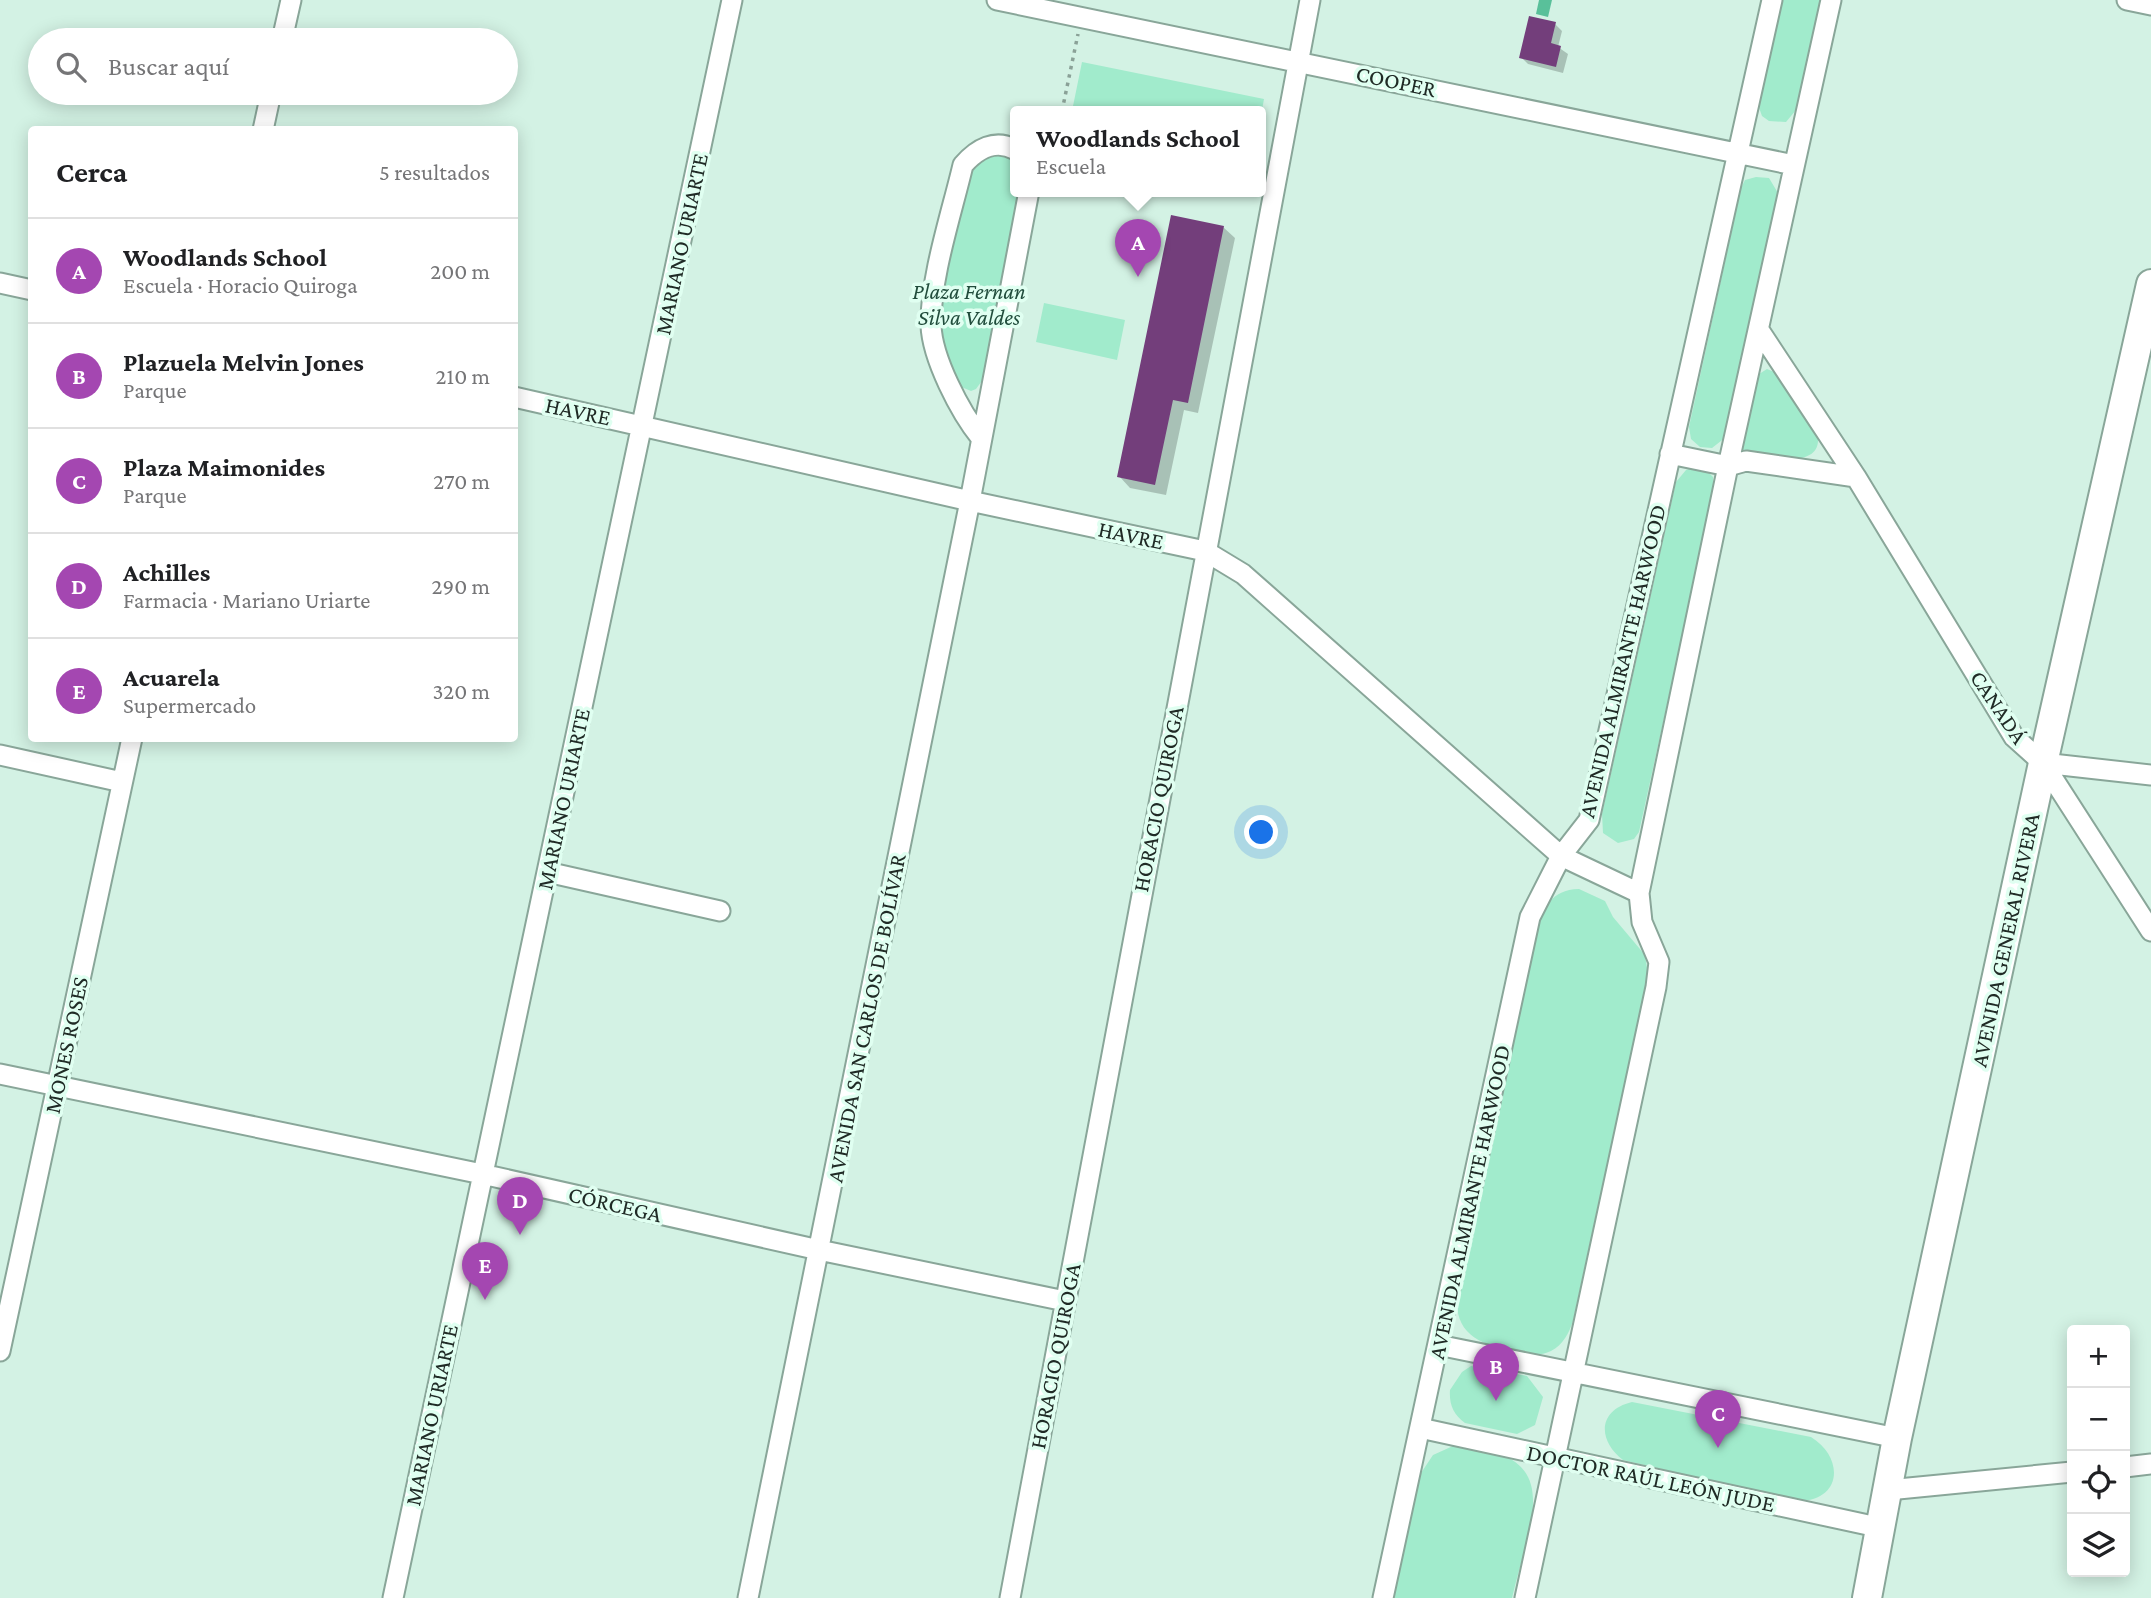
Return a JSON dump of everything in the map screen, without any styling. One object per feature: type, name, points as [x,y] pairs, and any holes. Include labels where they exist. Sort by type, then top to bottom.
[{"type":"main road","name":"AVENIDA GENERAL RIVERA","points":[[1867,1598],[1897,1438],[2043,763],[2142,365],[2151,284]]},
{"type":"street","points":[[285,28],[291,0]]},
{"type":"street","name":"MARIANO URIARTE","points":[[393,1598],[732,0]]},
{"type":"street","name":"COOPER","points":[[998,0],[1074,12],[1794,165]]},
{"type":"street","name":"HORACIO QUIROGA","points":[[1010,1598],[1310,0]]},
{"type":"street","name":"AVENIDA ALMIRANTE HARWOOD","points":[[1383,1598],[1530,916],[1561,856],[1589,820],[1772,0]]},
{"type":"street","points":[[1525,1598],[1656,987],[1659,962],[1642,922],[1639,893],[1728,466],[1831,0]]},
{"type":"street","points":[[2127,0],[2151,5]]},
{"type":"street","points":[[264,126],[268,105]]},
{"type":"street","points":[[981,438],[963,415],[936,348],[931,327],[932,300],[963,165],[972,154],[986,146],[999,144],[1010,148]]},
{"type":"street","name":"AVENIDA SAN CARLOS DE BOLÍVAR","points":[[748,1598],[970,501],[1028,197]]},
{"type":"street","points":[[0,283],[28,289]]},
{"type":"street","name":"CANADÁ","points":[[1759,330],[1856,477],[2014,737],[2043,763],[2151,931]]},
{"type":"street","name":"HAVRE","points":[[518,398],[970,501],[1205,551],[1243,574],[1561,856],[1639,893]]},
{"type":"street","points":[[1670,454],[1728,466],[1745,461],[1856,477]]},
{"type":"street","name":"MONES ROSES","points":[[0,1351],[131,742]]},
{"type":"street","points":[[0,755],[122,782]]},
{"type":"street","points":[[2043,763],[2151,775]]},
{"type":"street","points":[[547,872],[720,911]]},
{"type":"street","name":"CÓRCEGA","points":[[0,1074],[482,1174],[819,1250],[1065,1301]]},
{"type":"street","points":[[1438,1345],[1897,1438]]},
{"type":"street","name":"DOCTOR RAÚL LEÓN JUDE","points":[[1420,1428],[1882,1528]]},
{"type":"street","points":[[2130,1466],[2151,1464]]},
{"type":"street","points":[[1888,1490],[2067,1472]]},
{"type":"path","points":[[1063,106],[1074,12]]},
{"type":"green space","points":[[1782,0],[1824,0],[1796,110],[1786,122],[1769,121],[1762,116],[1757,102]]},
{"type":"green space","points":[[1082,62],[1264,99],[1263,106],[1073,106]]},
{"type":"green space","name":"Plaza Fernan Silva Valdes","points":[[982,150],[1010,157],[1010,197],[1019,197],[984,378],[976,389],[971,391],[959,386],[951,369],[942,343],[938,314],[967,167]]},
{"type":"green space","points":[[1769,178],[1778,193],[1778,202],[1726,437],[1712,448],[1700,447],[1691,439],[1689,427],[1741,188],[1745,180]]},
{"type":"green space","points":[[1044,303],[1125,320],[1117,360],[1036,342]]},
{"type":"green space","points":[[1767,369],[1779,374],[1818,438],[1816,448],[1810,455],[1789,459],[1745,453],[1742,450],[1756,376]]},
{"type":"green space","points":[[1694,467],[1706,470],[1713,477],[1714,491],[1639,832],[1634,839],[1618,843],[1603,833],[1602,814],[1676,482],[1686,470]]},
{"type":"green space","points":[[1579,889],[1605,901],[1613,917],[1645,955],[1648,974],[1573,1321],[1565,1338],[1551,1351],[1528,1354],[1491,1346],[1473,1336],[1461,1321],[1457,1298],[1536,932],[1546,908],[1555,896]]},
{"type":"green space","points":[[1471,1366],[1527,1376],[1543,1397],[1535,1425],[1517,1434],[1461,1420],[1450,1400],[1450,1390],[1462,1372]]},
{"type":"green space","points":[[1632,1402],[1811,1437],[1822,1445],[1829,1455],[1834,1476],[1831,1486],[1824,1494],[1813,1499],[1798,1501],[1623,1460],[1609,1444],[1605,1426],[1613,1412]]},
{"type":"green space","points":[[1453,1446],[1490,1451],[1514,1461],[1527,1476],[1533,1495],[1532,1517],[1512,1598],[1393,1598],[1419,1476],[1433,1455]]},
{"type":"shaded area","points":[[1539,0],[1552,0],[1548,17],[1536,14]]},
{"type":"building","points":[[1529,16],[1556,22],[1551,43],[1561,46],[1556,67],[1519,58]]},
{"type":"building","points":[[1171,215],[1224,226],[1188,403],[1173,400],[1155,485],[1117,477]]},
{"type":"place","name":"Woodlands School","points":[[1138,277]]},
{"type":"place","name":"Achilles","points":[[520,1235]]},
{"type":"place","name":"Acuarela","points":[[485,1300]]},
{"type":"place","name":"Plazuela Melvin Jones","points":[[1496,1401]]},
{"type":"place","name":"Plaza Maimonides","points":[[1718,1448]]}]
